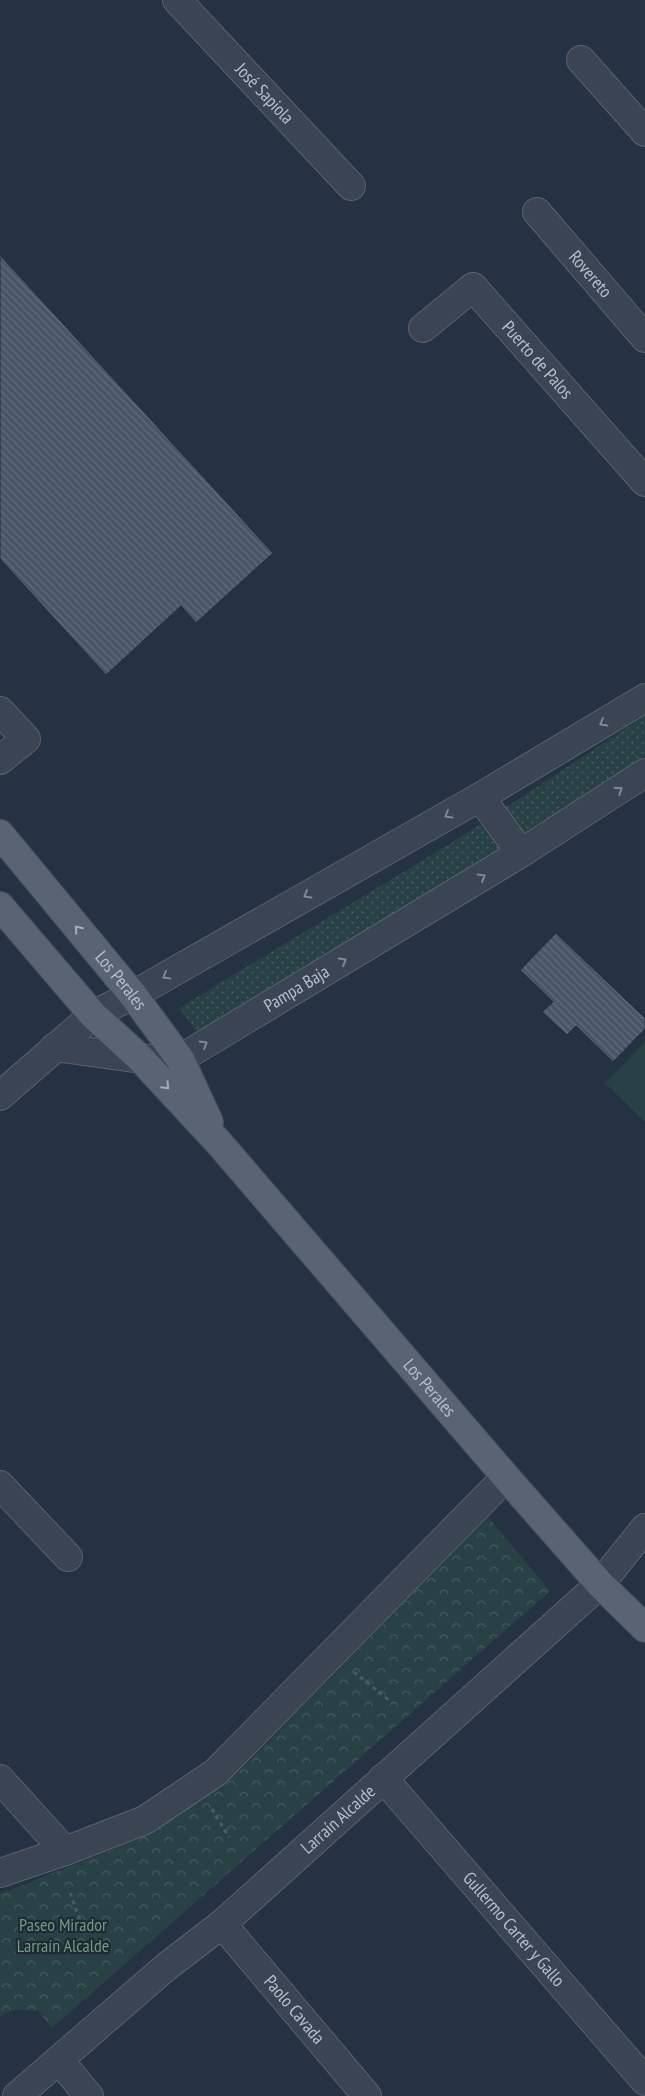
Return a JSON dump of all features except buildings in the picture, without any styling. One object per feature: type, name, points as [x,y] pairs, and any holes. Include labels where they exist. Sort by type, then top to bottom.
[{"type":"main road","name":"Los Perales","points":[[0,834],[133,995],[180,1058],[219,1143]]},
{"type":"main road","name":"Los Perales","points":[[0,906],[93,1016],[141,1059],[219,1143],[506,1477],[600,1584],[645,1628]]},
{"type":"street","name":"José Sapiola","points":[[177,0],[351,186]]},
{"type":"street","points":[[581,60],[645,132]]},
{"type":"street","name":"Rovereto","points":[[537,212],[645,338]]},
{"type":"street","name":"Puerto de Palos","points":[[423,328],[473,287],[645,482]]},
{"type":"street","points":[[0,1096],[93,1016],[133,995],[480,796],[645,698]]},
{"type":"street","points":[[0,711],[26,739],[0,760]]},
{"type":"street","name":"Pampa Baja","points":[[55,1047],[141,1059],[180,1058],[521,853],[645,773]]},
{"type":"street","points":[[480,796],[521,853]]},
{"type":"street","points":[[0,1873],[65,1851],[145,1820],[215,1773],[506,1477]]},
{"type":"street","points":[[0,1485],[68,1557]]},
{"type":"street","name":"Larraín Alcalde","points":[[17,2096],[166,1967],[222,1924],[600,1584],[645,1528]]},
{"type":"street","name":"Gullermo Carter y Gallo","points":[[383,1778],[645,2081]]},
{"type":"street","points":[[0,1779],[65,1851]]},
{"type":"street","name":"Paolo Cavada","points":[[222,1924],[367,2096]]},
{"type":"street","points":[[59,2060],[89,2096]]},
{"type":"path","points":[[332,1654],[390,1701]]},
{"type":"path","points":[[70,1893],[86,1937]]},
{"type":"green space","points":[[645,716],[645,756],[207,1046],[179,1008],[456,840]]},
{"type":"green space","points":[[645,1042],[645,1122],[605,1083]]},
{"type":"green space","name":"Paseo Mirador Larraín Alcalde","points":[[488,1517],[550,1591],[52,2028],[38,2011],[13,2011],[0,2017],[0,1894],[148,1835],[243,1767]]}]
